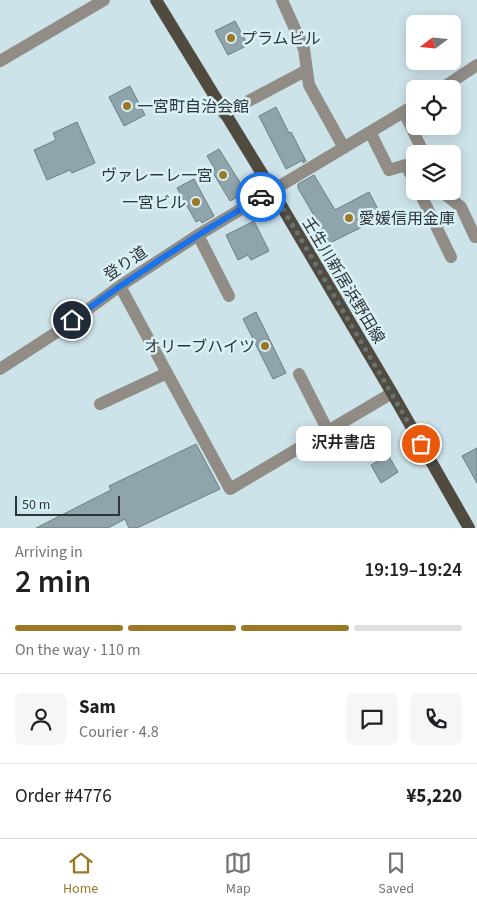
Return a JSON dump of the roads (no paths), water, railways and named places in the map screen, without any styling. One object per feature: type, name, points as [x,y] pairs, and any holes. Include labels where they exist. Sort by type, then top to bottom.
[{"type":"main road","name":"壬生川新居浜野田線","points":[[156,0],[272,190],[469,528]]},
{"type":"street","points":[[0,61],[104,0]]},
{"type":"street","points":[[282,0],[304,49],[309,85],[344,148]]},
{"type":"street","points":[[454,80],[477,65]]},
{"type":"street","points":[[224,114],[307,70]]},
{"type":"street","name":"登り道","points":[[0,369],[57,332],[120,286],[198,234],[406,111]]},
{"type":"street","points":[[370,132],[390,170],[406,165]]},
{"type":"street","points":[[423,200],[451,257]]},
{"type":"street","points":[[452,200],[461,207],[474,237],[477,235]]},
{"type":"street","points":[[198,234],[229,296]]},
{"type":"street","points":[[120,286],[230,489],[392,393]]},
{"type":"street","points":[[100,404],[168,373]]},
{"type":"street","points":[[299,374],[328,431]]},
{"type":"place","name":"プラムビル","points":[[231,38]]},
{"type":"place","name":"一宮町自治会館","points":[[127,106]]},
{"type":"place","name":"ヴァレーレ一宮","points":[[223,175]]},
{"type":"place","name":"一宮ビル","points":[[196,202]]},
{"type":"place","name":"愛媛信用金庫","points":[[349,218]]},
{"type":"place","name":"オリーブハイツ","points":[[265,346]]},
{"type":"place","name":"沢井書店","points":[[421,444]]}]
